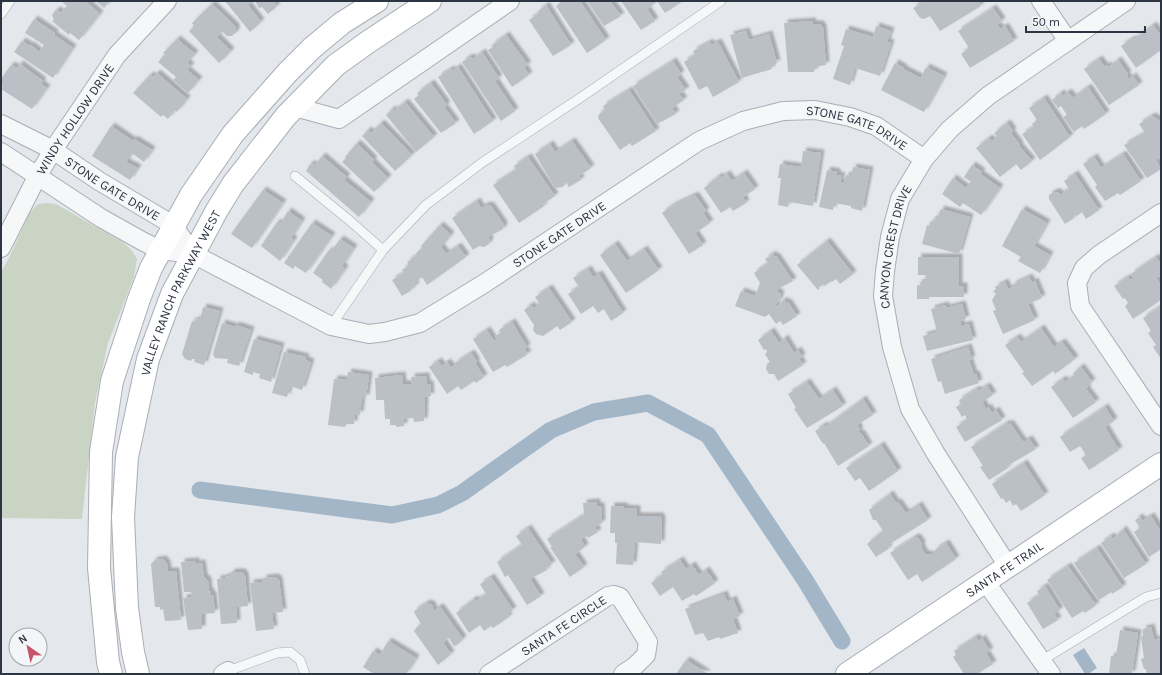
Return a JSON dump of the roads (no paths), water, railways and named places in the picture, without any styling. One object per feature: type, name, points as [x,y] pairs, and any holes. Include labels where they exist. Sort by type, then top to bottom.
[{"type":"main road","name":"VALLEY RANCH PARKWAY WEST","points":[[138,674],[133,652],[127,608],[123,517],[127,457],[148,359],[172,294],[217,210],[233,184],[295,107],[336,65],[430,1]]},
{"type":"main road","points":[[111,674],[107,655],[99,568],[101,452],[112,381],[151,268],[191,194],[233,134],[277,84],[312,48],[342,23],[374,3],[384,31]]},
{"type":"main road","name":"SANTA FE TRAIL","points":[[846,674],[1161,464]]},
{"type":"street","name":"WINDY HOLLOW DRIVE","points":[[1,248],[37,177],[53,150],[118,55],[166,1]]},
{"type":"street","points":[[295,107],[339,119],[510,1]]},
{"type":"street","points":[[1041,1],[1068,41]]},
{"type":"street","name":"CANYON CREST DRIVE","points":[[1008,566],[936,454],[910,409],[892,347],[883,296],[884,271],[890,237],[900,200],[924,159],[950,128],[988,96],[1126,1]]},
{"type":"street","name":"STONE GATE DRIVE","points":[[1,152],[101,218],[160,250],[193,254],[332,326],[369,334],[420,324],[485,283],[699,141],[743,121],[783,111],[796,110],[815,110],[850,117],[876,126],[924,159]]},
{"type":"street","name":"STONE GATE DRIVE","points":[[1,124],[53,150],[99,181],[173,226],[193,254]]},
{"type":"street","points":[[1161,213],[1099,255],[1084,268],[1077,283],[1080,306],[1161,426]]},
{"type":"street","points":[[985,581],[1046,667]]},
{"type":"street","name":"SANTA FE CIRCLE","points":[[488,674],[608,596],[614,595],[620,597],[648,642],[646,655],[635,666],[623,674]]},
{"type":"lane","points":[[1,14],[10,1]]},
{"type":"lane","points":[[332,326],[383,250],[426,205],[483,162],[580,98],[721,1]]},
{"type":"lane","points":[[295,176],[383,250]]},
{"type":"lane","points":[[1046,667],[1146,597],[1161,593]]},
{"type":"lane","points":[[225,673],[277,653],[290,652],[300,660],[305,674]]},
{"type":"water","points":[[1084,648],[1097,668],[1088,674],[1085,674],[1073,655]]},
{"type":"waterway","points":[[200,490],[392,515],[438,505],[462,493],[551,430],[594,412],[648,403],[708,435],[805,580],[842,641]]}]
